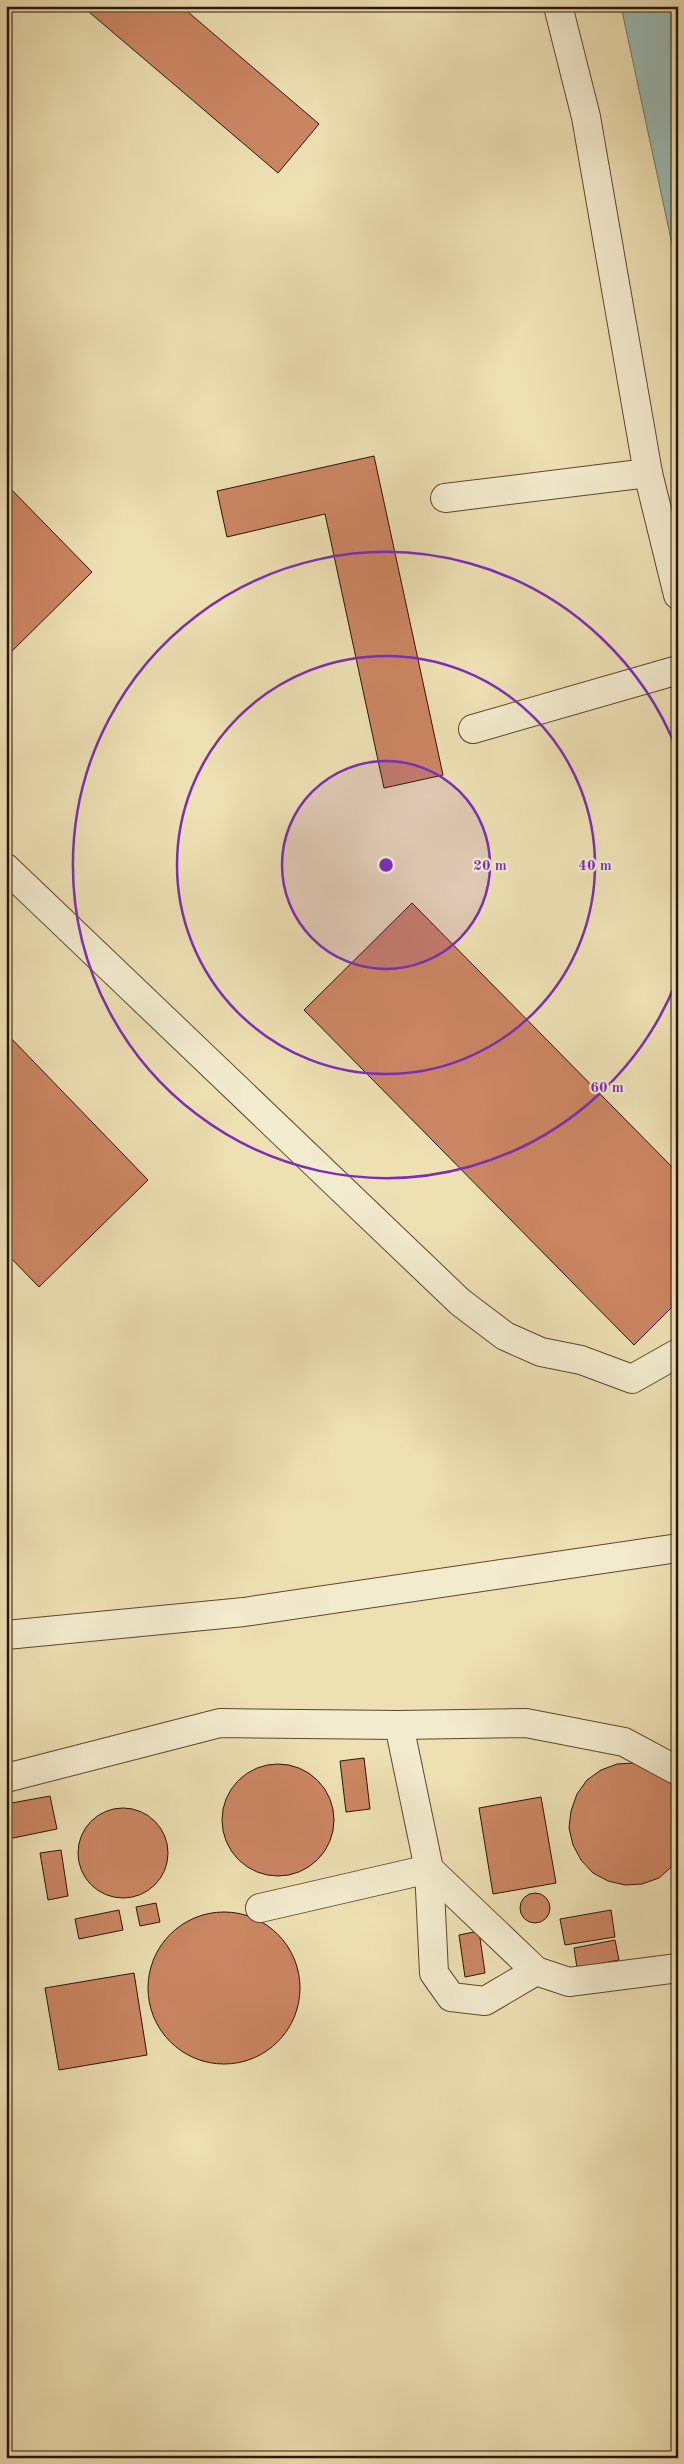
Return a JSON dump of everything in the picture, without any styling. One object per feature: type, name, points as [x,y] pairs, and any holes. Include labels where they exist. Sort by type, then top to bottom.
[{"type":"lane","points":[[558,6],[586,117],[648,474],[678,595]]},
{"type":"lane","points":[[444,498],[648,474]]},
{"type":"lane","points":[[472,729],[678,670]]},
{"type":"lane","points":[[6,868],[460,1302],[505,1336],[542,1352],[581,1360],[632,1379],[678,1352]]},
{"type":"lane","points":[[6,1635],[244,1612],[678,1548]]},
{"type":"lane","points":[[6,1778],[220,1723],[399,1725],[526,1723],[624,1742],[678,1772]]},
{"type":"lane","points":[[399,1725],[429,1869],[434,1973],[451,1997],[485,2002],[536,1971]]},
{"type":"lane","points":[[260,1908],[429,1869]]},
{"type":"lane","points":[[429,1869],[536,1971],[569,1982],[678,1968]]},
{"type":"water","points":[[621,6],[678,6],[678,272]]},
{"type":"building","points":[[82,6],[181,6],[319,124],[278,173]]},
{"type":"building","points":[[374,456],[443,775],[384,788],[325,514],[227,537],[217,491]]},
{"type":"building","points":[[6,484],[92,572],[6,657]]},
{"type":"building","points":[[412,903],[678,1173],[678,1301],[634,1345],[304,1010]]},
{"type":"building","points":[[6,1033],[148,1180],[39,1287],[6,1253]]},
{"type":"building","points":[[364,1758],[370,1809],[346,1812],[340,1761]]},
{"type":"building","points":[[635,1763],[667,1775],[678,1786],[678,1861],[659,1878],[642,1884],[625,1885],[608,1881],[593,1873],[581,1860],[573,1845],[569,1828],[571,1811],[577,1794],[587,1780],[601,1770],[617,1764]]},
{"type":"building","points":[[278,1764],[299,1768],[317,1781],[330,1799],[334,1820],[330,1841],[317,1859],[299,1872],[278,1876],[257,1872],[239,1859],[226,1841],[222,1820],[226,1799],[239,1781],[257,1768]]},
{"type":"building","points":[[50,1796],[57,1829],[8,1839],[6,1804]]},
{"type":"building","points":[[541,1797],[556,1883],[493,1894],[479,1808]]},
{"type":"building","points":[[114,1808],[132,1808],[148,1815],[161,1828],[168,1844],[168,1862],[161,1878],[148,1891],[132,1898],[114,1898],[98,1891],[85,1878],[78,1862],[78,1844],[85,1828],[98,1815]]},
{"type":"building","points":[[61,1850],[68,1896],[48,1900],[40,1853]]},
{"type":"building","points":[[535,1893],[546,1897],[550,1908],[546,1919],[535,1923],[524,1919],[520,1908],[524,1897]]},
{"type":"building","points":[[156,1903],[160,1922],[140,1926],[136,1907]]},
{"type":"building","points":[[119,1910],[123,1930],[79,1939],[75,1919]]},
{"type":"building","points":[[611,1910],[615,1937],[565,1945],[560,1919]]},
{"type":"building","points":[[224,1912],[239,1913],[253,1917],[278,1934],[295,1959],[299,1973],[299,2003],[295,2017],[278,2042],[253,2059],[239,2063],[224,2064],[209,2063],[195,2059],[170,2042],[153,2017],[149,2003],[148,1988],[149,1973],[153,1959],[170,1934],[195,1917],[209,1913]]},
{"type":"building","points":[[479,1931],[485,1973],[465,1977],[459,1935]]},
{"type":"building","points":[[615,1940],[619,1960],[577,1968],[574,1948]]},
{"type":"building","points":[[134,1973],[147,2055],[59,2070],[45,1988]]}]
